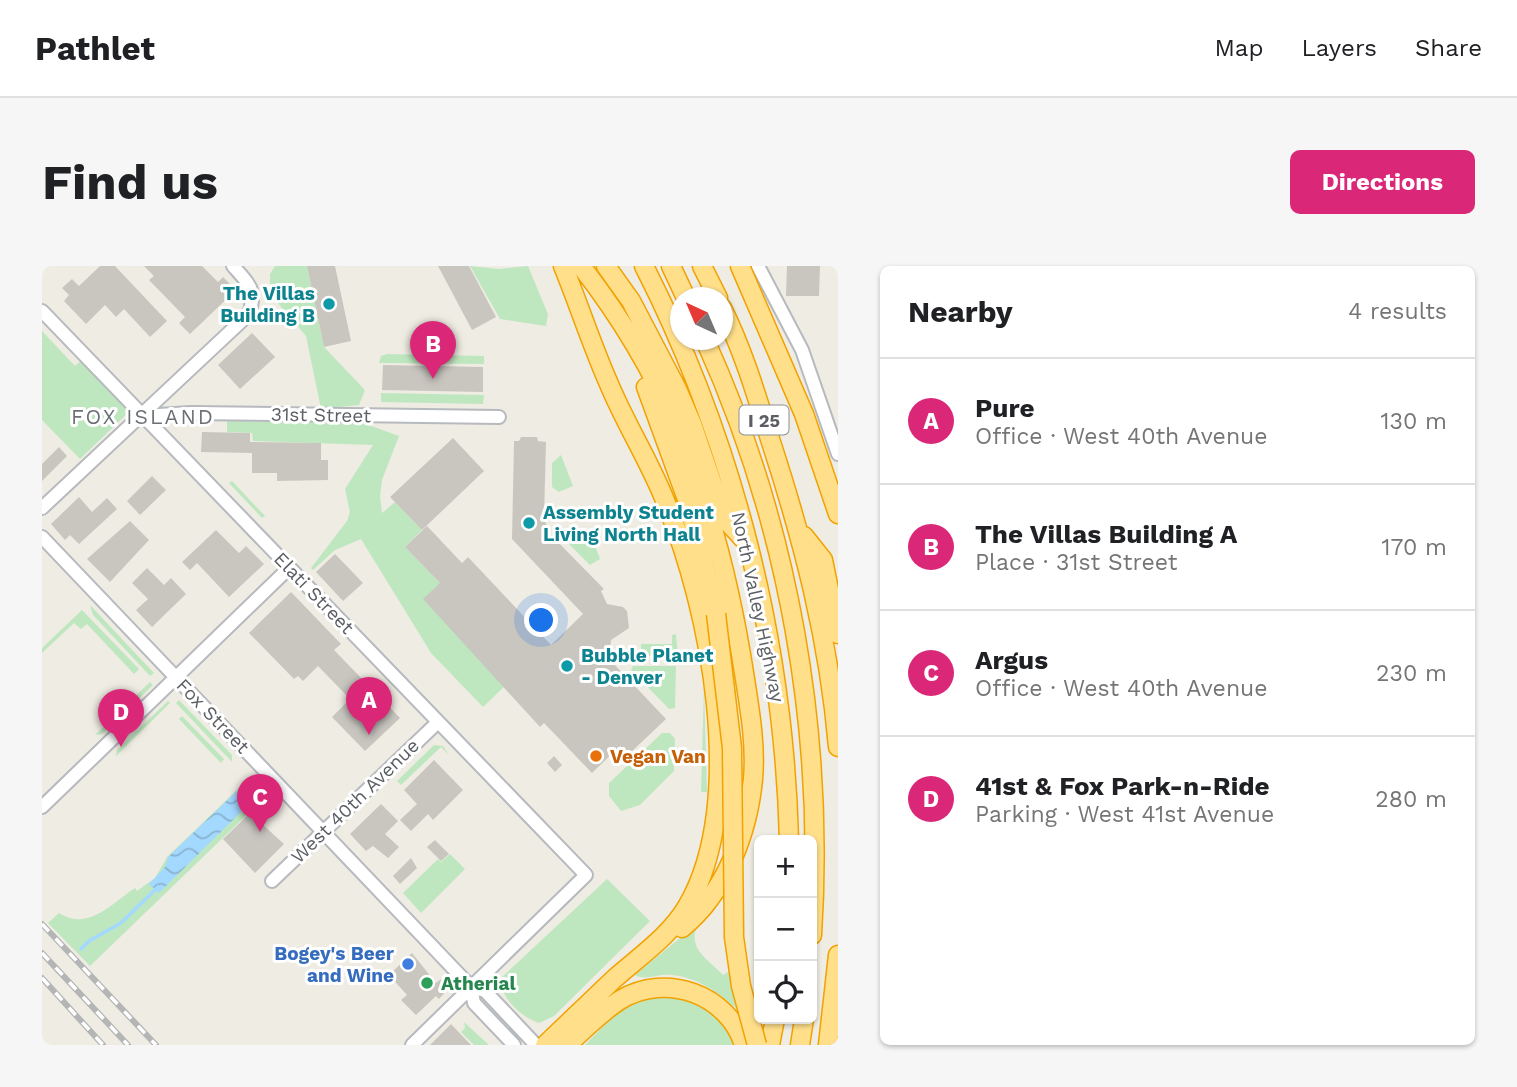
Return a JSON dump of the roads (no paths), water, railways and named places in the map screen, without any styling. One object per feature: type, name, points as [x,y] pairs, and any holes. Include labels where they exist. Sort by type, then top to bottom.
[{"type":"highway","points":[[545,1045],[671,928],[696,890],[713,841],[718,757],[711,676],[687,562],[664,497],[609,385],[563,266]]},
{"type":"highway","points":[[606,266],[631,301],[677,389],[692,424],[724,519],[749,545]]},
{"type":"highway","name":"North Valley Highway","points":[[644,266],[709,418],[749,545],[778,691],[789,835]]},
{"type":"highway","points":[[671,266],[681,287]]},
{"type":"highway","points":[[702,266],[712,287]]},
{"type":"highway","points":[[740,266],[804,414],[838,514]]},
{"type":"highway","points":[[588,275],[616,313],[656,383],[678,429],[701,490],[734,619],[746,688],[753,758],[752,786],[746,817],[717,891],[688,922],[612,981]]},
{"type":"highway","points":[[588,275],[627,343],[659,419],[690,505],[716,614],[732,748],[734,937],[741,986],[757,1045]]},
{"type":"highway","points":[[582,313],[696,535]]},
{"type":"highway","name":"I 25","points":[[733,331],[743,354],[801,533],[823,630],[838,747]]},
{"type":"highway","points":[[709,350],[734,410],[763,497],[796,639],[813,798],[812,898]]},
{"type":"highway","points":[[801,533],[823,560],[838,634]]},
{"type":"highway","points":[[828,1045],[838,955]]},
{"type":"highway","points":[[571,1043],[620,1000],[643,990],[667,987],[699,994],[718,1006],[736,1027],[744,1045]]},
{"type":"highway","points":[[770,1045],[774,1024]]},
{"type":"highway","points":[[800,1045],[803,1024]]},
{"type":"street","points":[[42,509],[249,314],[254,298],[249,283],[233,266]]},
{"type":"street","points":[[758,266],[802,351],[838,454]]},
{"type":"street","name":"Elati Street","points":[[42,311],[586,875],[471,988]]},
{"type":"street","name":"31st Street","points":[[143,416],[204,413],[499,417]]},
{"type":"street","name":"Fox Street","points":[[42,537],[471,988],[474,1003],[514,1045]]},
{"type":"street","points":[[42,807],[289,568]]},
{"type":"street","name":"West 40th Avenue","points":[[272,881],[438,722]]},
{"type":"street","points":[[412,1045],[471,988]]},
{"type":"street","name":"Fox Street","points":[[471,988],[485,991],[536,1045]]},
{"type":"water","points":[[241,787],[251,802],[159,893],[149,884],[165,867],[168,857]]},
{"type":"waterway","points":[[81,949],[89,941],[121,923],[158,887]]},
{"type":"railway","points":[[42,924],[156,1045]]},
{"type":"railway","points":[[42,953],[128,1045]]},
{"type":"railway","points":[[42,978],[103,1045]]},
{"type":"place","name":"The Villas Building B","points":[[329,304]]},
{"type":"place","name":"The Villas Building A","points":[[433,379]]},
{"type":"place","name":"Assembly Student Living North Hall","points":[[529,523]]},
{"type":"place","name":"Bubble Planet - Denver","points":[[567,666]]},
{"type":"place","name":"Pure","points":[[369,735]]},
{"type":"place","name":"41st & Fox Park-n-Ride","points":[[121,747]]},
{"type":"place","name":"Vegan Van","points":[[596,756]]},
{"type":"place","name":"Argus","points":[[260,832]]},
{"type":"place","name":"Bogey's Beer and Wine","points":[[408,964]]},
{"type":"place","name":"Atherial","points":[[427,983]]},
{"type":"district","name":"FOX ISLAND","points":[[143,416]]}]
